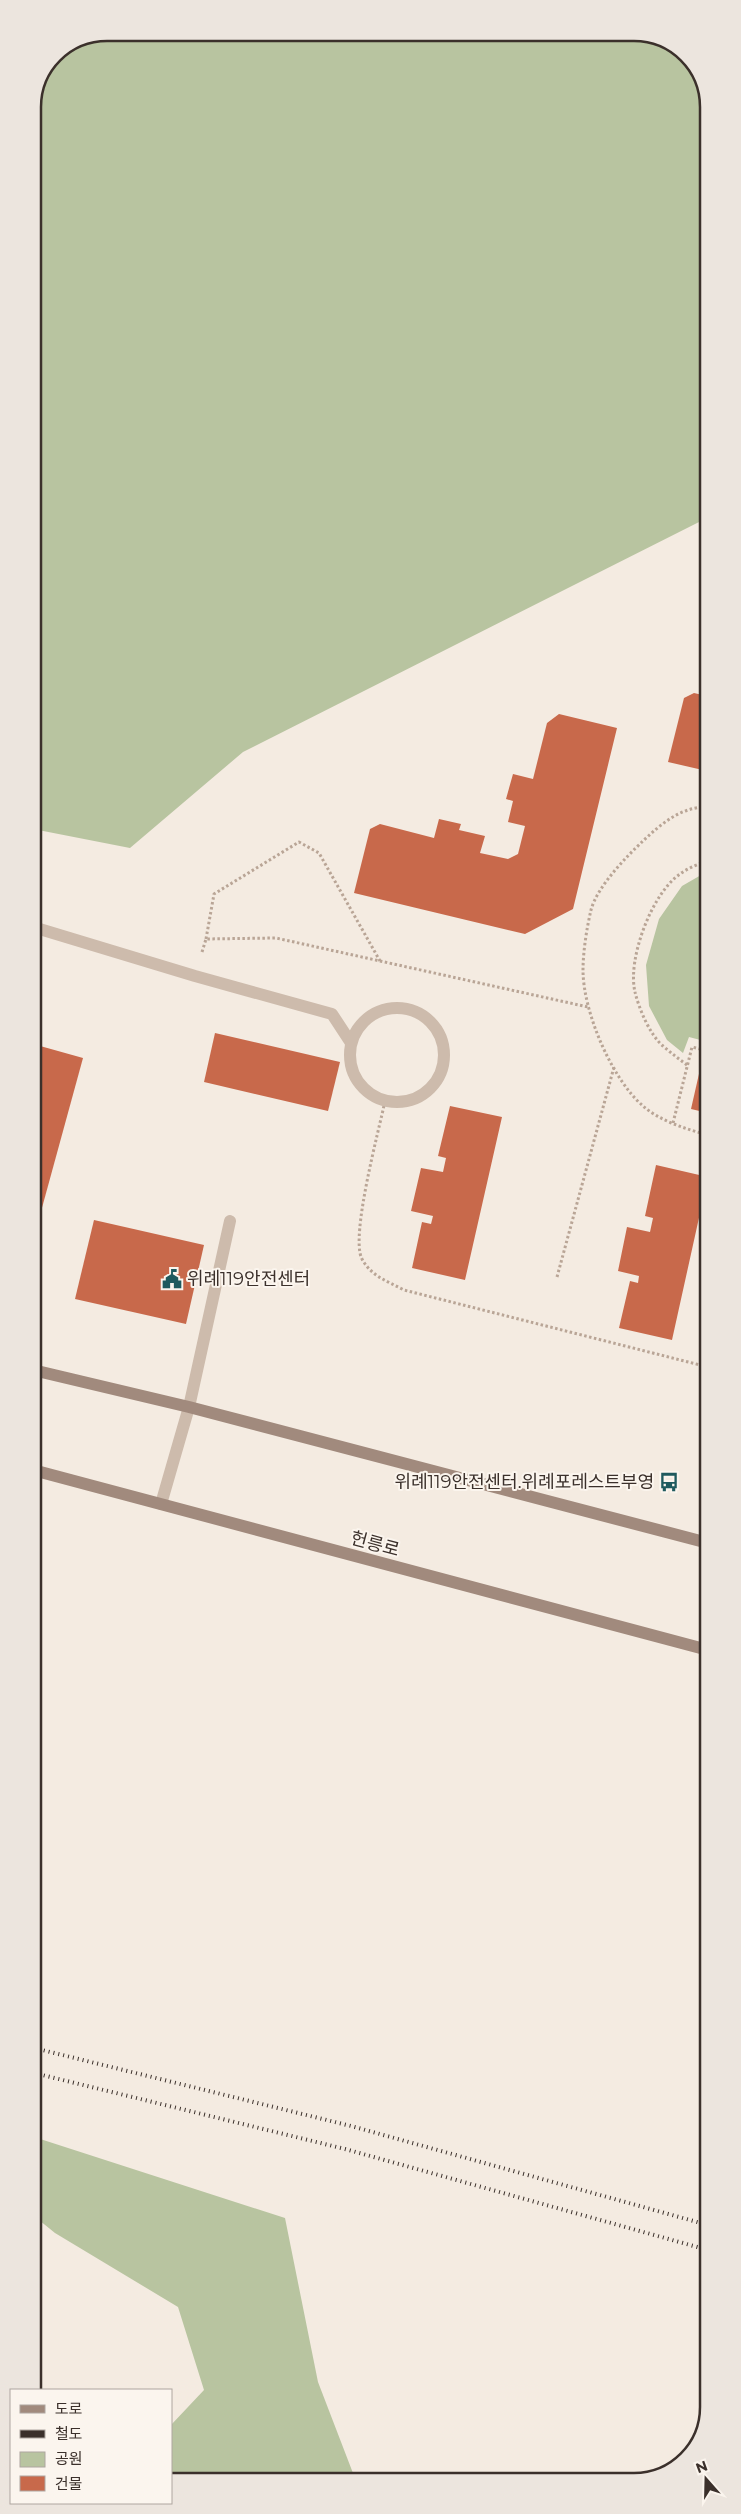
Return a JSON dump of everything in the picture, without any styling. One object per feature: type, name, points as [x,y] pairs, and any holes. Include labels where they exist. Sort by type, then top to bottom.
[{"type":"main road","points":[[41,1372],[189,1407],[700,1541]]},
{"type":"main road","name":"헌릉로","points":[[41,1472],[700,1648]]},
{"type":"lane","points":[[41,929],[195,976],[332,1014],[351,1043]]},
{"type":"lane","points":[[400,1009],[415,1012],[428,1020],[438,1033],[443,1048],[443,1064],[437,1078],[428,1090],[414,1099],[400,1102],[385,1101],[371,1095],[360,1085],[352,1072],[351,1043],[358,1028],[370,1017],[384,1010],[400,1009]]},
{"type":"lane","points":[[161,1504],[189,1407],[230,1221]]},
{"type":"path","points":[[700,807],[692,807],[660,824],[617,864],[591,908],[583,970],[588,1007],[624,1085],[643,1106],[673,1123],[700,1132]]},
{"type":"path","points":[[195,976],[206,939],[214,894],[299,842],[319,853],[380,961]]},
{"type":"path","points":[[687,1065],[661,1045],[646,1021],[635,991],[636,958],[644,925],[657,901],[679,874],[700,864]]},
{"type":"path","points":[[206,939],[276,938],[588,1007]]},
{"type":"path","points":[[673,1123],[692,1047],[700,1049]]},
{"type":"path","points":[[557,1277],[614,1066]]},
{"type":"path","points":[[385,1101],[358,1232],[361,1257],[374,1275],[404,1290],[700,1365]]},
{"type":"green space","points":[[107,41],[638,41],[659,46],[670,52],[691,74],[695,82],[700,107],[700,522],[243,752],[130,848],[41,831],[41,107],[46,82],[52,71],[71,52],[82,46]]},
{"type":"green space","points":[[700,876],[700,1040],[689,1037],[683,1053],[667,1040],[649,1006],[646,965],[659,919],[682,886]]},
{"type":"green space","points":[[41,2139],[285,2218],[318,2382],[353,2473],[172,2473],[172,2424],[204,2390],[178,2307],[55,2233],[41,2222]]},
{"type":"building","points":[[694,693],[700,694],[700,769],[668,762],[684,698]]},
{"type":"building","points":[[559,714],[617,728],[573,909],[525,934],[354,893],[370,829],[380,824],[434,838],[439,819],[461,824],[459,830],[485,836],[480,853],[508,859],[518,854],[525,826],[508,822],[513,801],[506,799],[513,774],[533,779],[547,723]]},
{"type":"building","points":[[215,1033],[340,1062],[328,1111],[204,1082]]},
{"type":"building","points":[[41,1046],[83,1058],[41,1211]]},
{"type":"building","points":[[700,1069],[700,1111],[691,1109]]},
{"type":"building","points":[[450,1106],[502,1117],[465,1280],[412,1268],[422,1222],[431,1224],[433,1216],[411,1211],[421,1168],[443,1172],[446,1158],[438,1156]]},
{"type":"building","points":[[656,1165],[700,1175],[700,1213],[672,1340],[619,1328],[630,1281],[638,1283],[639,1276],[618,1271],[627,1227],[650,1232],[653,1218],[645,1216]]},
{"type":"building","points":[[94,1220],[204,1245],[186,1324],[75,1299]]},
{"type":"railway","points":[[41,2050],[351,2126],[700,2223]]},
{"type":"railway","points":[[41,2075],[345,2149],[700,2248]]},
{"type":"place","name":"위례119안전센터","points":[[172,1279]]},
{"type":"place","name":"위례119안전센터.위례포레스트부영","points":[[669,1482]]}]
